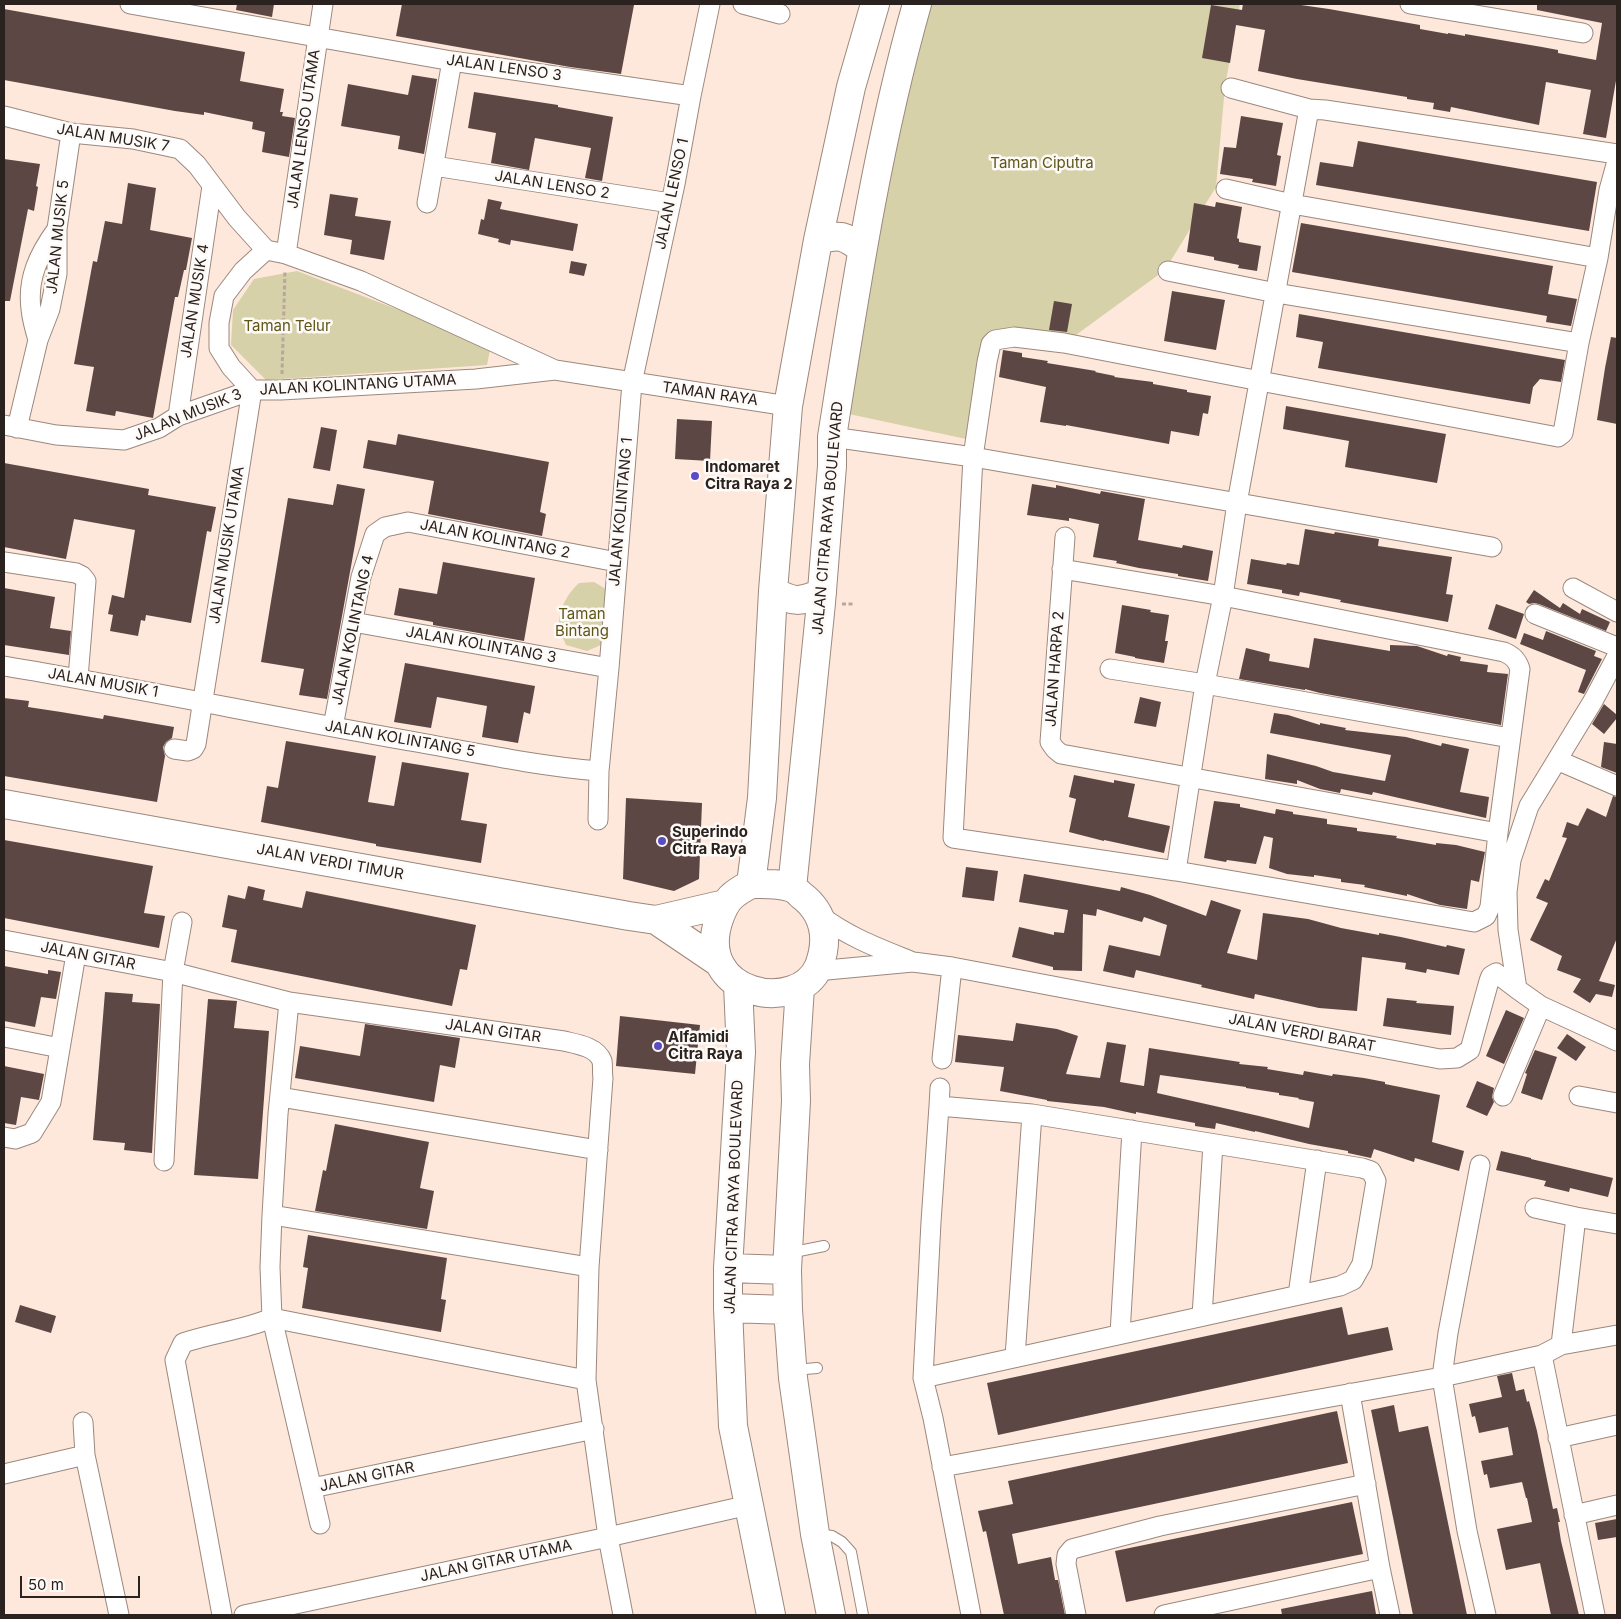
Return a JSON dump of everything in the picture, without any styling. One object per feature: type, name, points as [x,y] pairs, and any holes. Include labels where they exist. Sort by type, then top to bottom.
[{"type":"main road","points":[[751,884],[762,798],[772,591],[788,406],[818,240],[851,87],[875,4]]},
{"type":"main road","name":"JALAN CITRA RAYA BOULEVARD","points":[[792,888],[822,593],[832,466],[832,437],[862,250],[891,108],[917,4]]},
{"type":"main road","points":[[818,240],[833,236],[840,237],[850,240],[862,250]]},
{"type":"main road","points":[[772,591],[786,599],[795,601],[804,600],[822,593]]},
{"type":"main road","name":"JALAN VERDI TIMUR","points":[[4,804],[656,920],[725,904]]},
{"type":"main road","points":[[808,979],[780,993],[760,992],[738,985],[725,974],[718,962],[714,940],[717,925],[725,904],[738,891],[751,884],[792,888],[807,899],[820,916],[824,935],[824,954],[808,979],[795,1064],[796,1101],[788,1261],[788,1310],[805,1369],[815,1534],[831,1615]]},
{"type":"main road","name":"JALAN VERDI TIMUR","points":[[656,920],[718,962]]},
{"type":"main road","name":"JALAN CITRA RAYA BOULEVARD","points":[[738,985],[741,1052],[728,1268],[728,1308],[734,1426],[771,1615]]},
{"type":"main road","points":[[728,1268],[788,1261]]},
{"type":"main road","points":[[728,1308],[788,1310]]},
{"type":"street","name":"JALAN LENSO 3","points":[[130,4],[317,38],[691,96]]},
{"type":"street","name":"JALAN LENSO UTAMA","points":[[286,254],[323,4]]},
{"type":"street","name":"JALAN LENSO 1","points":[[632,383],[710,4]]},
{"type":"street","points":[[743,4],[780,14]]},
{"type":"street","points":[[1412,4],[1583,34]]},
{"type":"street","points":[[427,203],[452,60]]},
{"type":"street","points":[[1230,88],[1309,108],[1617,154]]},
{"type":"street","points":[[1176,871],[1205,684],[1223,596],[1309,108]]},
{"type":"street","name":"JALAN MUSIK 7","points":[[4,116],[70,133],[132,139],[180,149],[197,166],[237,218],[266,250]]},
{"type":"street","name":"JALAN MUSIK 5","points":[[11,426],[38,340],[50,309],[57,274],[57,229],[70,133]]},
{"type":"street","points":[[1062,569],[1223,596],[1504,652],[1511,655],[1518,662],[1520,669],[1490,907],[1486,916],[1474,922],[1176,871],[953,838],[973,458],[987,362],[991,344],[995,340],[1014,337],[1064,343],[1558,437],[1563,433],[1579,343],[1598,258],[1609,190],[1617,161]]},
{"type":"street","name":"JALAN LENSO 2","points":[[434,166],[670,203]]},
{"type":"street","name":"JALAN MUSIK 4","points":[[178,416],[212,186]]},
{"type":"street","points":[[1226,188],[1292,204],[1598,258]]},
{"type":"street","name":"JALAN KOLINTANG UTAMA","points":[[555,370],[476,379],[252,390],[231,367],[219,348],[219,323],[224,296],[243,271],[266,250],[286,254],[361,281],[555,370],[632,383]]},
{"type":"street","points":[[1168,271],[1276,293],[1579,343]]},
{"type":"street","name":"TAMAN RAYA","points":[[632,383],[788,406]]},
{"type":"street","name":"JALAN KOLINTANG 1","points":[[598,820],[599,771],[632,383]]},
{"type":"street","name":"JALAN MUSIK 3","points":[[11,426],[56,434],[124,440],[159,428],[178,416],[252,390]]},
{"type":"street","name":"JALAN MUSIK UTAMA","points":[[174,749],[188,751],[193,749],[196,744],[252,390]]},
{"type":"street","points":[[832,437],[973,458],[1492,547]]},
{"type":"street","name":"JALAN KOLINTANG 2","points":[[374,534],[385,527],[408,522],[617,562]]},
{"type":"street","name":"JALAN KOLINTANG 4","points":[[333,727],[361,577],[374,534]]},
{"type":"street","name":"JALAN HARPA 2","points":[[1064,538],[1050,742],[1055,750],[1061,754],[1498,833]]},
{"type":"street","points":[[4,562],[76,573],[86,581],[78,678]]},
{"type":"street","points":[[1573,588],[1617,612]]},
{"type":"street","points":[[1535,614],[1617,647]]},
{"type":"street","name":"JALAN KOLINTANG 3","points":[[353,622],[609,668]]},
{"type":"street","points":[[1516,989],[1508,930],[1507,892],[1511,860],[1529,806],[1593,701],[1617,656]]},
{"type":"street","name":"JALAN MUSIK 1","points":[[4,666],[202,701]]},
{"type":"street","points":[[1110,669],[1510,738]]},
{"type":"street","name":"JALAN KOLINTANG 5","points":[[202,701],[560,768],[599,771]]},
{"type":"street","points":[[1557,760],[1617,786]]},
{"type":"street","name":"JALAN VERDI BARAT","points":[[820,916],[859,939],[913,962],[952,967],[1440,1059],[1457,1058],[1470,1050],[1491,976],[1496,973],[1541,1006],[1617,1041]]},
{"type":"street","points":[[164,1162],[172,972],[182,922]]},
{"type":"street","name":"JALAN GITAR","points":[[4,940],[172,972],[289,1002],[579,1044],[593,1050],[601,1060],[603,1078],[589,1267],[586,1380],[608,1537],[623,1615]]},
{"type":"street","points":[[4,1137],[14,1139],[32,1132],[51,1102],[76,954]]},
{"type":"street","name":"JALAN VERDI BARAT","points":[[808,979],[913,962]]},
{"type":"street","points":[[942,1059],[952,967]]},
{"type":"street","name":"JALAN GITAR","points":[[289,1002],[272,1215],[270,1267],[272,1318],[312,1488],[594,1429]]},
{"type":"street","points":[[1503,1096],[1541,1006]]},
{"type":"street","points":[[4,1037],[60,1048]]},
{"type":"street","points":[[1578,1096],[1617,1103]]},
{"type":"street","points":[[280,1097],[598,1150]]},
{"type":"street","points":[[923,1378],[1340,1286],[1353,1280],[1362,1264],[1376,1181],[1371,1171],[1362,1168],[1032,1114],[940,1097],[923,1378],[933,1418],[971,1615]]},
{"type":"street","points":[[1015,1357],[1032,1114]]},
{"type":"street","points":[[1120,1334],[1132,1130]]},
{"type":"street","points":[[1202,1316],[1213,1144]]},
{"type":"street","points":[[1298,1295],[1317,1160]]},
{"type":"street","points":[[1480,1165],[1448,1333],[1442,1377],[1467,1531],[1486,1615]]},
{"type":"street","points":[[1535,1208],[1617,1224]]},
{"type":"street","points":[[272,1215],[589,1267]]},
{"type":"street","points":[[1561,1346],[1576,1216]]},
{"type":"street","points":[[222,1615],[175,1360],[183,1343],[255,1325],[272,1318],[586,1380]]},
{"type":"street","points":[[942,1467],[1442,1377],[1542,1355],[1561,1346],[1617,1335]]},
{"type":"street","points":[[1542,1355],[1595,1615]]},
{"type":"street","points":[[1350,1393],[1380,1568],[1390,1615]]},
{"type":"street","points":[[82,1422],[84,1455],[119,1615]]},
{"type":"street","points":[[1558,1438],[1617,1425]]},
{"type":"street","points":[[4,1474],[84,1455]]},
{"type":"street","points":[[1076,1615],[1066,1564],[1067,1555],[1072,1549],[1160,1526],[1366,1484]]},
{"type":"street","points":[[312,1488],[320,1524]]},
{"type":"street","name":"JALAN GITAR UTAMA","points":[[244,1615],[608,1537],[749,1504]]},
{"type":"street","points":[[1574,1514],[1617,1505]]},
{"type":"street","points":[[1164,1615],[1380,1568]]},
{"type":"lane","points":[[788,1261],[824,1246]]},
{"type":"lane","points":[[815,1534],[832,1536],[842,1542],[851,1552],[863,1615]]},
{"type":"path","points":[[281,390],[286,254]]},
{"type":"green space","name":"Taman Ciputra","points":[[922,4],[1240,4],[1225,86],[1216,187],[1165,270],[1065,343],[988,348],[971,440],[830,410]]},
{"type":"green space","name":"Taman Telur","points":[[297,271],[491,345],[487,365],[266,380],[231,345],[233,310],[254,279]]},
{"type":"green space","name":"Taman Bintang","points":[[594,582],[606,589],[601,645],[587,651],[566,645],[559,624],[564,604],[575,587],[579,583]]},
{"type":"building","points":[[237,4],[274,4],[272,17],[236,10]]},
{"type":"building","points":[[402,4],[634,5],[621,74],[570,67],[396,36]]},
{"type":"building","points":[[1243,4],[1294,4],[1329,9],[1420,25],[1420,29],[1465,36],[1465,34],[1558,50],[1558,53],[1596,60],[1602,23],[1537,10],[1537,4],[1617,4],[1617,75],[1606,138],[1583,134],[1591,90],[1546,82],[1539,125],[1451,107],[1450,112],[1433,109],[1434,103],[1407,99],[1407,97],[1258,71],[1265,30],[1236,25],[1230,63],[1202,58],[1211,5],[1242,10]]},
{"type":"building","points":[[4,9],[245,52],[240,81],[284,89],[280,112],[283,112],[282,116],[295,118],[289,157],[262,152],[265,132],[252,129],[253,122],[204,112],[204,115],[175,111],[4,80]]},
{"type":"building","points":[[412,75],[437,79],[424,154],[398,149],[400,136],[341,126],[348,84],[408,95]]},
{"type":"building","points":[[474,92],[558,105],[558,107],[613,117],[602,181],[585,178],[591,148],[535,138],[529,170],[491,163],[496,133],[468,128]]},
{"type":"building","points":[[1241,116],[1283,123],[1277,155],[1281,156],[1276,186],[1252,182],[1253,179],[1220,174],[1224,147],[1236,148]]},
{"type":"building","points":[[1358,141],[1597,182],[1589,231],[1316,185],[1320,162],[1353,167]]},
{"type":"building","points":[[4,159],[40,164],[34,211],[28,209],[10,301],[4,301]]},
{"type":"building","points":[[128,183],[156,188],[150,230],[192,238],[186,270],[184,270],[178,297],[175,297],[153,418],[116,411],[115,416],[86,411],[94,367],[74,364],[93,261],[97,262],[105,221],[122,224]]},
{"type":"building","points":[[330,194],[358,198],[355,216],[391,221],[384,260],[350,254],[352,240],[324,235]]},
{"type":"building","points":[[488,199],[502,202],[500,209],[578,224],[573,251],[511,240],[510,245],[498,242],[499,239],[478,234],[481,219],[484,220]]},
{"type":"building","points":[[1216,202],[1242,207],[1237,238],[1239,242],[1261,246],[1257,271],[1238,268],[1239,265],[1214,260],[1214,257],[1187,252],[1194,203],[1215,207]]},
{"type":"building","points":[[1301,223],[1553,266],[1548,294],[1577,299],[1571,326],[1546,322],[1547,316],[1292,272]]},
{"type":"building","points":[[571,261],[587,264],[584,276],[569,273]]},
{"type":"building","points":[[1172,291],[1225,300],[1216,350],[1164,341]]},
{"type":"building","points":[[1054,301],[1072,304],[1067,332],[1049,330]]},
{"type":"building","points":[[1299,314],[1565,360],[1561,382],[1540,379],[1533,387],[1530,404],[1318,368],[1323,342],[1296,337]]},
{"type":"building","points":[[1611,337],[1617,338],[1617,424],[1597,420]]},
{"type":"building","points":[[1003,350],[1022,353],[1022,357],[1048,361],[1047,363],[1096,371],[1114,377],[1153,382],[1153,384],[1211,396],[1208,414],[1203,413],[1199,436],[1171,431],[1169,444],[1040,422],[1046,387],[999,377]]},
{"type":"building","points":[[1286,406],[1446,434],[1437,483],[1345,467],[1349,441],[1283,429]]},
{"type":"building","points":[[677,419],[712,421],[710,461],[675,459]]},
{"type":"building","points":[[321,427],[337,430],[330,471],[313,468]]},
{"type":"building","points":[[398,434],[549,462],[540,512],[546,514],[542,536],[428,514],[434,481],[363,468],[368,440],[396,445]]},
{"type":"building","points":[[4,463],[149,489],[148,495],[216,507],[211,532],[207,531],[191,623],[146,615],[145,621],[141,620],[138,636],[110,631],[113,615],[108,614],[112,595],[124,598],[135,530],[74,519],[66,559],[4,547]]},
{"type":"building","points":[[337,484],[365,489],[327,699],[299,695],[304,669],[261,662],[288,498],[333,505]]},
{"type":"building","points":[[1032,484],[1056,488],[1056,485],[1100,494],[1101,491],[1145,499],[1138,540],[1182,548],[1183,545],[1213,551],[1208,581],[1093,557],[1099,524],[1069,518],[1069,521],[1027,515]]},
{"type":"building","points":[[1305,529],[1379,539],[1378,546],[1452,557],[1446,594],[1453,595],[1448,622],[1340,602],[1341,600],[1300,592],[1299,596],[1282,593],[1282,590],[1247,584],[1251,559],[1286,565],[1287,563],[1299,565]]},
{"type":"building","points":[[443,562],[535,578],[524,641],[433,625],[433,622],[394,615],[399,588],[437,594]]},
{"type":"building","points":[[4,588],[55,597],[50,628],[71,631],[69,655],[4,645]]},
{"type":"building","points":[[1534,590],[1560,608],[1563,603],[1580,614],[1582,609],[1610,622],[1606,631],[1539,604],[1529,604],[1526,602]]},
{"type":"building","points":[[1496,604],[1524,614],[1516,639],[1488,629]]},
{"type":"building","points":[[1122,605],[1169,615],[1165,641],[1168,641],[1164,663],[1115,653]]},
{"type":"building","points":[[1546,631],[1596,651],[1594,656],[1602,659],[1584,694],[1578,692],[1586,670],[1520,644],[1524,633],[1543,640]]},
{"type":"building","points":[[1314,638],[1390,651],[1390,645],[1417,646],[1447,656],[1448,654],[1461,657],[1460,661],[1488,665],[1487,672],[1508,674],[1501,725],[1305,689],[1239,679],[1246,648],[1270,654],[1269,661],[1309,668]]},
{"type":"building","points":[[405,663],[535,686],[530,714],[524,712],[518,743],[482,737],[487,706],[437,697],[431,728],[394,722]]},
{"type":"building","points":[[1140,697],[1161,702],[1156,727],[1134,723]]},
{"type":"building","points":[[4,698],[29,701],[28,707],[103,719],[104,715],[174,727],[172,738],[163,747],[165,756],[157,802],[4,776]]},
{"type":"building","points":[[1604,704],[1617,715],[1617,718],[1604,734],[1592,724]]},
{"type":"building","points":[[1274,713],[1288,715],[1320,725],[1320,723],[1346,728],[1345,730],[1406,737],[1441,746],[1442,743],[1469,749],[1460,792],[1489,797],[1486,818],[1373,792],[1372,795],[1341,789],[1340,793],[1320,789],[1297,780],[1297,784],[1265,779],[1267,754],[1333,772],[1385,781],[1391,755],[1270,733]]},
{"type":"building","points":[[286,741],[376,756],[368,802],[394,806],[402,762],[469,773],[461,820],[487,824],[481,863],[376,846],[376,844],[261,822],[267,786],[278,788]]},
{"type":"building","points":[[1604,742],[1617,744],[1617,773],[1601,767]]},
{"type":"building","points":[[1074,775],[1114,783],[1114,780],[1135,784],[1128,817],[1170,826],[1164,853],[1069,832],[1076,799],[1069,797]]},
{"type":"building","points":[[1613,796],[1617,797],[1617,938],[1599,981],[1615,985],[1612,997],[1596,994],[1590,1003],[1573,992],[1581,979],[1557,970],[1562,956],[1530,940],[1548,903],[1536,898],[1545,879],[1549,881],[1567,838],[1562,837],[1567,822],[1578,826],[1587,808],[1606,817]]},
{"type":"building","name":"Superindo Citra Raya","points":[[626,798],[702,803],[699,879],[674,891],[623,879]]},
{"type":"building","points":[[1214,801],[1240,804],[1240,807],[1275,814],[1276,809],[1293,812],[1293,814],[1327,819],[1327,824],[1357,828],[1357,831],[1397,836],[1396,838],[1436,845],[1436,843],[1456,845],[1485,852],[1479,882],[1471,880],[1467,909],[1440,905],[1407,894],[1407,896],[1364,887],[1365,885],[1341,882],[1341,879],[1287,874],[1269,868],[1273,838],[1264,836],[1256,864],[1204,858]]},
{"type":"building","points":[[4,840],[153,866],[144,913],[165,916],[159,948],[4,918]]},
{"type":"building","points":[[966,867],[998,871],[994,901],[962,897]]},
{"type":"building","points":[[1024,874],[1120,891],[1121,887],[1150,895],[1206,916],[1211,900],[1241,910],[1227,953],[1257,960],[1263,913],[1308,919],[1341,928],[1465,949],[1459,975],[1427,969],[1426,973],[1405,969],[1406,963],[1362,957],[1357,1011],[1319,1008],[1255,994],[1254,999],[1136,970],[1134,978],[1103,971],[1109,945],[1160,956],[1167,925],[1144,917],[1142,922],[1097,909],[1096,916],[1083,914],[1082,971],[1053,970],[1053,967],[1012,957],[1019,927],[1054,935],[1054,932],[1064,933],[1068,910],[1019,902]]},
{"type":"building","points":[[248,886],[265,890],[263,900],[302,908],[306,891],[476,925],[467,970],[460,969],[452,1006],[231,962],[237,930],[222,927],[228,895],[245,899]]},
{"type":"building","points":[[4,966],[48,974],[48,970],[61,972],[56,999],[41,997],[35,1027],[4,1021]]},
{"type":"building","points":[[105,992],[133,994],[132,1002],[160,1004],[152,1153],[124,1150],[125,1143],[93,1140]]},
{"type":"building","points":[[1387,998],[1417,1001],[1416,1003],[1454,1006],[1451,1035],[1383,1026]]},
{"type":"building","points":[[208,999],[237,1001],[234,1028],[269,1031],[258,1179],[194,1175]]},
{"type":"building","points":[[1506,1010],[1524,1018],[1504,1064],[1486,1056]]},
{"type":"building","name":"Alfamidi Citra Raya","points":[[620,1016],[700,1025],[695,1074],[616,1066]]},
{"type":"building","points":[[1016,1023],[1057,1029],[1078,1036],[1066,1074],[1100,1078],[1107,1042],[1126,1045],[1120,1082],[1144,1086],[1149,1048],[1240,1062],[1239,1064],[1268,1067],[1267,1069],[1303,1075],[1304,1071],[1332,1076],[1333,1074],[1364,1078],[1440,1095],[1432,1142],[1464,1151],[1459,1171],[1415,1158],[1414,1162],[1374,1149],[1371,1158],[1348,1153],[1348,1151],[1216,1123],[1215,1129],[1195,1126],[1195,1123],[1136,1112],[1136,1114],[1104,1107],[1047,1101],[1000,1091],[1004,1067],[955,1062],[958,1035],[1013,1041]],"holes":[[[1160,1075],[1246,1087],[1314,1102],[1309,1128],[1157,1093]]]},
{"type":"building","points":[[365,1024],[460,1038],[455,1068],[440,1065],[434,1102],[295,1078],[300,1046],[360,1056]]},
{"type":"building","points":[[1567,1034],[1586,1047],[1576,1061],[1557,1048]]},
{"type":"building","points":[[1535,1050],[1557,1057],[1542,1100],[1521,1093],[1527,1074],[1525,1073]]},
{"type":"building","points":[[4,1066],[44,1074],[39,1100],[21,1097],[16,1125],[4,1123]]},
{"type":"building","points":[[1477,1081],[1494,1088],[1492,1097],[1494,1102],[1487,1116],[1466,1107]]},
{"type":"building","points":[[335,1124],[429,1142],[420,1188],[434,1191],[427,1229],[315,1211],[323,1170],[326,1171]]},
{"type":"building","points":[[1501,1151],[1613,1178],[1608,1197],[1570,1188],[1569,1192],[1544,1186],[1546,1181],[1496,1170]]},
{"type":"building","points":[[308,1235],[447,1258],[441,1299],[446,1300],[441,1332],[302,1308],[308,1268],[303,1267]]},
{"type":"building","points":[[20,1305],[56,1316],[51,1333],[15,1322]]},
{"type":"building","points":[[1342,1307],[1348,1335],[1388,1327],[1393,1350],[998,1435],[987,1383]]},
{"type":"building","points":[[1512,1373],[1516,1391],[1524,1389],[1527,1402],[1529,1401],[1553,1509],[1557,1508],[1561,1541],[1579,1615],[1551,1615],[1540,1563],[1506,1570],[1497,1529],[1532,1522],[1527,1498],[1522,1482],[1490,1488],[1487,1474],[1484,1475],[1481,1461],[1513,1455],[1508,1427],[1479,1433],[1475,1416],[1472,1417],[1469,1404],[1502,1397],[1497,1376]]},
{"type":"building","points":[[1394,1405],[1399,1432],[1428,1426],[1467,1615],[1413,1615],[1371,1410]]},
{"type":"building","points":[[1337,1411],[1348,1463],[1012,1534],[1018,1564],[1051,1557],[1055,1580],[1058,1580],[1065,1615],[1004,1615],[986,1531],[983,1532],[978,1511],[1013,1504],[1008,1481]]},
{"type":"building","points":[[1352,1502],[1363,1554],[1126,1602],[1115,1551]]},
{"type":"building","points":[[1617,1519],[1617,1537],[1598,1540],[1595,1523]]},
{"type":"building","points":[[1372,1591],[1376,1614],[1282,1615],[1281,1609]]},
{"type":"place","name":"Indomaret Citra Raya 2","points":[[695,476]]},
{"type":"place","name":"Superindo Citra Raya","points":[[662,841]]},
{"type":"place","name":"Alfamidi Citra Raya","points":[[658,1046]]}]
